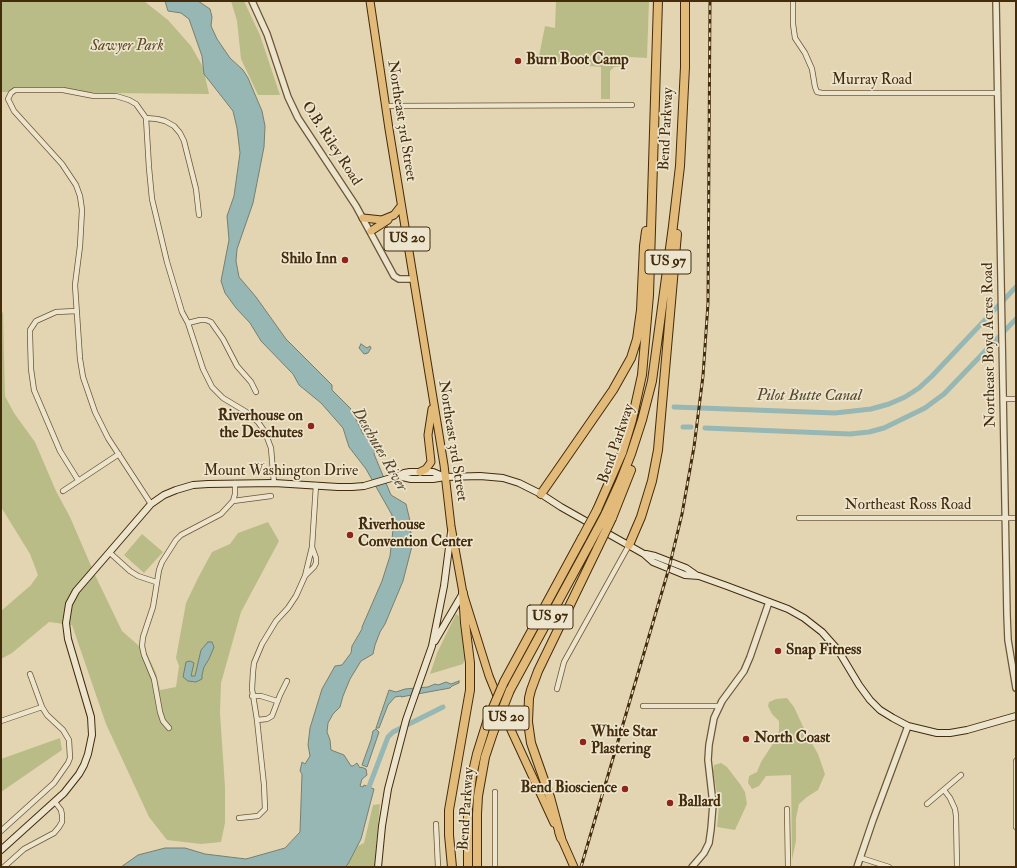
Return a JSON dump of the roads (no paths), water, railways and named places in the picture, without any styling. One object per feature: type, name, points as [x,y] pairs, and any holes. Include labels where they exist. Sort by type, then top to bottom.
[{"type":"highway","name":"Bend Parkway","points":[[468,867],[468,821],[472,776],[478,748],[488,719],[504,682],[597,510],[622,453],[632,420],[642,375],[647,332],[658,1]]},
{"type":"highway","name":"Bend Parkway","points":[[477,867],[478,796],[485,757],[493,733],[510,690],[590,543],[608,516],[642,420],[652,381],[680,166],[684,74],[685,1]]},
{"type":"highway","points":[[628,545],[641,517],[652,481],[658,450],[678,219],[680,166]]},
{"type":"highway","points":[[541,494],[613,390],[631,358],[637,339],[641,310],[644,246],[652,186]]},
{"type":"highway","points":[[561,838],[550,797],[531,743],[528,722],[531,690],[538,671],[598,547],[608,516]]},
{"type":"highway","points":[[452,867],[449,835],[449,810],[470,690],[470,663],[463,593]]},
{"type":"main road","name":"Northeast 3rd Street","points":[[370,1],[445,477],[451,526],[463,593],[489,676],[511,730],[574,867]]},
{"type":"main road","points":[[371,231],[390,219],[402,206]]},
{"type":"main road","points":[[363,218],[382,220],[394,215]]},
{"type":"main road","points":[[420,472],[426,469],[431,462],[428,435],[433,403]]},
{"type":"main road","name":"Mount Washington Drive","points":[[1,850],[55,802],[72,785],[80,774],[88,754],[92,727],[88,703],[68,639],[66,623],[69,604],[76,591],[151,504],[164,495],[192,485],[274,483],[338,487],[364,486],[404,473],[432,472],[445,477]]},
{"type":"main road","name":"Mount Washington Drive","points":[[398,476],[411,479],[433,479],[445,477]]},
{"type":"main road","points":[[445,477],[480,476],[503,478],[519,483],[541,494],[644,554],[655,556],[686,568],[699,576],[788,609],[816,626],[838,650],[870,700],[893,718],[908,726],[937,733],[950,733],[968,730],[1016,716]]},
{"type":"main road","points":[[378,867],[388,789],[406,720],[432,646],[444,586],[451,526]]},
{"type":"main road","points":[[432,646],[463,593]]},
{"type":"street","name":"O.B. Riley Road","points":[[252,1],[267,34],[288,97],[298,118],[337,175],[371,231],[394,276],[399,279],[414,279]]},
{"type":"street","name":"Murray Road","points":[[793,1],[793,24],[795,38],[805,53],[812,69],[817,92],[998,93]]},
{"type":"street","name":"Northeast Boyd Acres Road","points":[[996,1],[1008,640],[1016,688]]},
{"type":"street","points":[[151,504],[108,438],[95,412],[86,388],[80,358],[75,285],[80,246],[82,210],[80,196],[76,185],[62,164],[14,111],[8,99],[12,92],[20,89],[63,90],[84,94],[123,97],[136,104],[146,118],[149,168],[155,213],[167,262],[182,312],[188,323],[203,369],[212,387],[223,398],[248,413],[258,422],[265,432],[271,448],[274,483]]},
{"type":"street","points":[[386,106],[632,105]]},
{"type":"street","points":[[146,118],[165,121],[174,126],[180,133],[184,141],[196,189],[199,215]]},
{"type":"street","points":[[76,311],[56,312],[36,320],[30,330],[30,336],[31,369],[34,390],[58,446],[78,480]]},
{"type":"street","points":[[188,323],[200,320],[211,322],[223,339],[237,366],[256,392]]},
{"type":"street","points":[[1003,399],[1016,399]]},
{"type":"street","points":[[63,491],[119,454]]},
{"type":"street","points":[[169,728],[163,721],[160,712],[154,679],[142,646],[142,637],[153,607],[156,582],[162,562],[176,540],[188,531],[221,514],[233,501],[235,483]]},
{"type":"street","points":[[239,818],[258,816],[265,809],[257,720],[252,696],[251,681],[260,648],[276,621],[288,608],[296,596],[305,576],[312,547],[316,485]]},
{"type":"street","points":[[233,501],[271,496]]},
{"type":"street","name":"Northeast Ross Road","points":[[799,518],[1016,518]]},
{"type":"street","points":[[557,689],[564,662],[628,545]]},
{"type":"street","points":[[305,576],[316,563],[316,558],[312,547]]},
{"type":"street","points":[[109,552],[130,571],[138,576],[156,582]]},
{"type":"street","points":[[692,867],[704,853],[710,840],[713,804],[709,775],[709,744],[714,718],[719,706],[744,671],[769,602]]},
{"type":"street","points":[[1,831],[54,783],[70,758],[69,740],[66,734],[47,715],[42,707],[30,674]]},
{"type":"street","points":[[257,720],[267,719],[272,716],[277,701],[287,681]]},
{"type":"street","points":[[252,696],[261,696],[277,701]]},
{"type":"street","points":[[643,706],[719,706]]},
{"type":"street","points":[[1,721],[42,707]]},
{"type":"street","points":[[858,867],[880,800],[908,726]]},
{"type":"street","points":[[1016,762],[1016,827]]},
{"type":"street","points":[[927,804],[961,775]]},
{"type":"street","points":[[944,790],[955,809],[957,867]]},
{"type":"street","points":[[495,792],[495,867]]},
{"type":"street","points":[[4,867],[24,849],[54,833],[59,827],[62,822],[62,815],[61,810],[55,802]]},
{"type":"street","points":[[787,809],[788,867]]},
{"type":"street","points":[[436,824],[438,867]]},
{"type":"street","points":[[860,858],[889,867]]},
{"type":"water","points":[[165,1],[198,1],[210,9],[212,17],[211,26],[217,39],[230,58],[243,70],[248,78],[262,111],[265,126],[264,147],[253,203],[237,249],[236,261],[239,277],[256,297],[286,339],[332,385],[332,390],[351,409],[363,434],[367,435],[375,450],[374,454],[391,495],[406,504],[410,521],[412,546],[403,581],[385,624],[380,632],[373,654],[361,661],[350,679],[340,707],[333,714],[328,723],[327,732],[331,750],[344,755],[351,766],[357,763],[360,768],[366,769],[367,775],[362,779],[360,786],[363,787],[364,785],[374,789],[361,839],[345,867],[121,867],[138,855],[165,848],[185,848],[205,854],[246,859],[285,848],[300,832],[302,774],[300,771],[302,762],[305,764],[310,756],[308,745],[310,728],[322,689],[335,666],[342,665],[351,653],[352,646],[362,629],[382,581],[390,556],[393,530],[392,515],[366,469],[349,447],[343,428],[321,403],[299,385],[293,374],[261,341],[250,323],[225,293],[221,281],[229,240],[227,216],[234,196],[240,153],[237,128],[233,111],[204,74],[202,56],[189,19],[181,13],[168,11]]},
{"type":"water","points":[[361,344],[367,348],[370,346],[371,348],[368,353],[364,354],[359,348]]},
{"type":"water","points":[[208,642],[212,642],[214,647],[204,667],[202,679],[196,682],[188,681],[183,677],[186,662],[190,661],[194,663],[191,676],[195,676],[201,650]]},
{"type":"water","points":[[459,681],[459,683],[450,688],[395,697],[388,705],[379,728],[376,728],[389,690],[396,692],[405,689],[428,687],[435,684],[438,685],[446,682],[451,684]]},
{"type":"water","points":[[376,729],[379,732],[367,767],[362,765],[373,731]]},
{"type":"waterway","name":"Pilot Butte Canal","points":[[674,407],[835,413],[871,409],[889,404],[905,397],[919,388],[1016,287]]},
{"type":"waterway","points":[[705,428],[850,434],[869,432],[884,428],[925,408],[944,394],[1016,319]]},
{"type":"waterway","points":[[683,427],[691,427]]},
{"type":"waterway","points":[[367,792],[388,737],[393,732],[443,707]]},
{"type":"railway","points":[[581,867],[669,568],[682,514],[694,447],[703,376],[708,303],[710,1]]},
{"type":"place","name":"Burn Boot Camp","points":[[518,61]]},
{"type":"place","name":"Shilo Inn","points":[[345,260]]},
{"type":"place","name":"Riverhouse on the Deschutes","points":[[311,426]]},
{"type":"place","name":"Riverhouse Convention Center","points":[[350,535]]},
{"type":"place","name":"Snap Fitness","points":[[778,651]]},
{"type":"place","name":"North Coast","points":[[746,739]]},
{"type":"place","name":"White Star Plastering","points":[[583,742]]},
{"type":"place","name":"Bend Bioscience","points":[[625,789]]},
{"type":"place","name":"Ballard","points":[[670,803]]},
{"type":"park label","name":"Sawyer Park","points":[[127,47]]},
{"type":"water label","name":"Deschutes River","points":[[379,450]]}]
